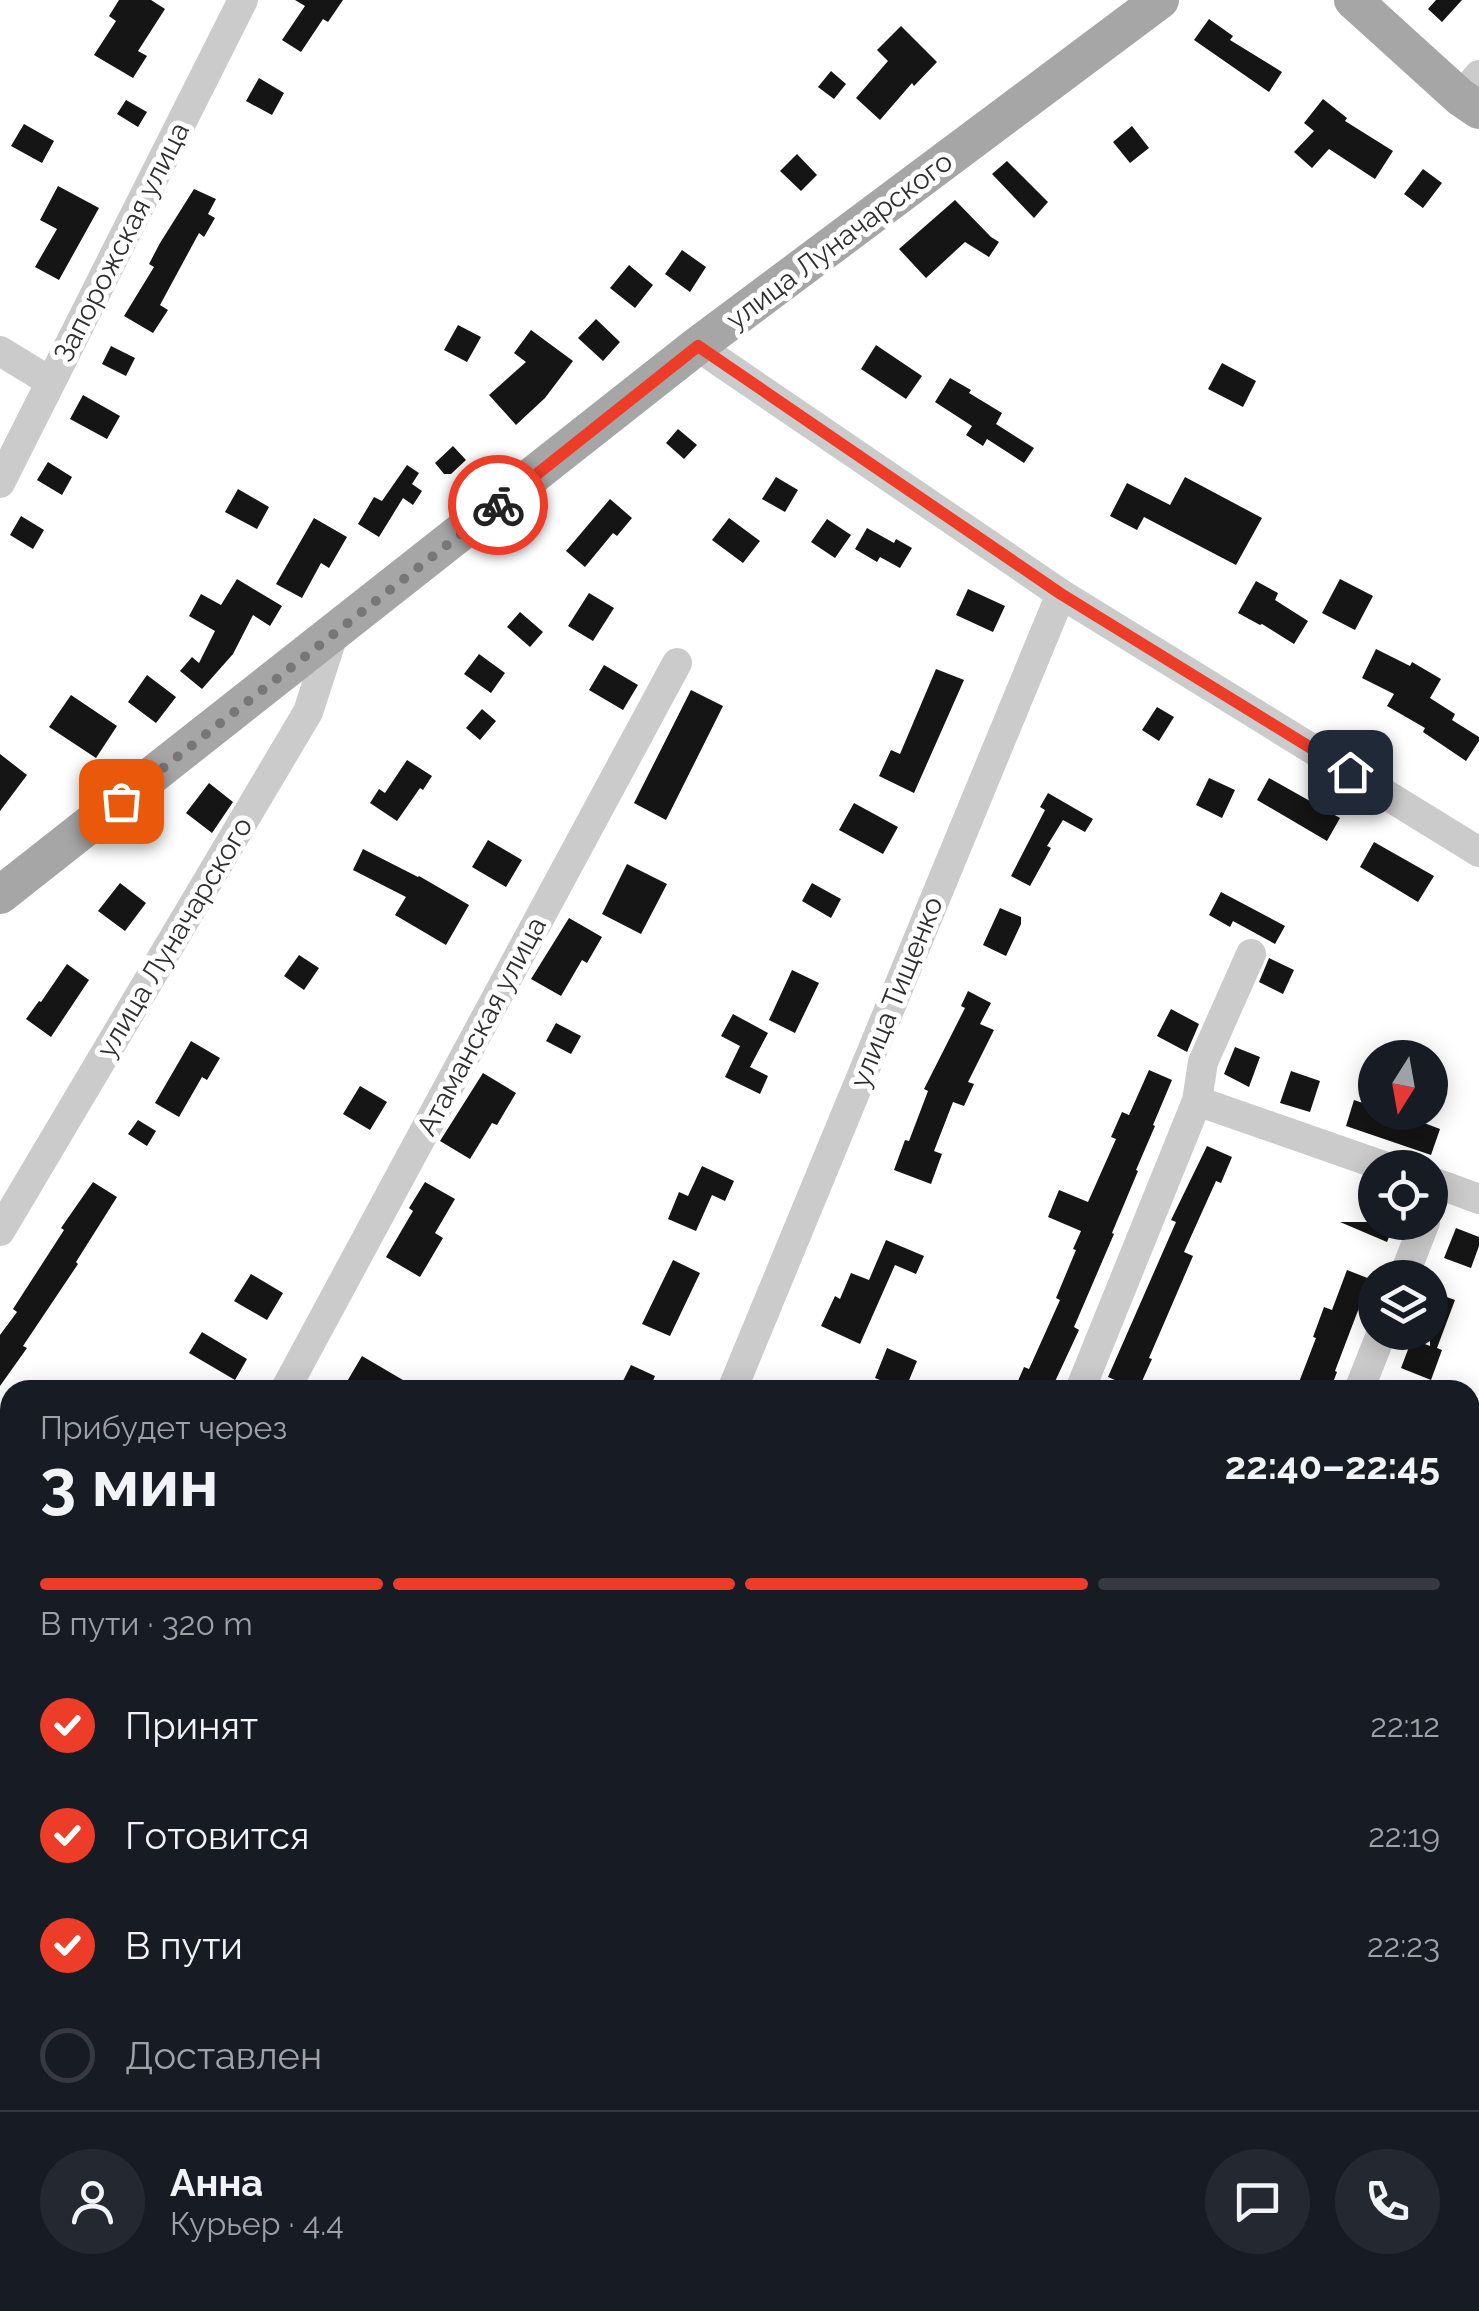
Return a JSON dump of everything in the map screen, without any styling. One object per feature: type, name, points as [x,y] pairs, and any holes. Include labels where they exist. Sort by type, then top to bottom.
[{"type":"main road","name":"улица Луначарского","points":[[0,895],[698,346],[1160,0]]},
{"type":"main road","points":[[1353,0],[1473,94]]},
{"type":"street","name":"Запорожская улица","points":[[0,483],[243,0]]},
{"type":"street","points":[[698,346],[1061,594],[1479,852]]},
{"type":"street","points":[[0,351],[51,382]]},
{"type":"street","name":"улица Тищенко","points":[[736,1380],[1061,594]]},
{"type":"street","name":"улица Луначарского","points":[[0,1231],[308,712],[333,635]]},
{"type":"street","name":"Атаманская улица","points":[[290,1380],[677,663]]},
{"type":"street","points":[[1084,1380],[1198,1101],[1203,1062],[1251,954]]},
{"type":"street","points":[[1198,1101],[1358,1157]]},
{"type":"street","points":[[1448,1194],[1479,1199]]},
{"type":"street","points":[[1363,1380],[1375,1350]]},
{"type":"building","points":[[119,0],[151,0],[165,9],[138,51],[147,56],[133,78],[94,55],[116,21],[109,16]]},
{"type":"building","points":[[295,0],[343,0],[328,22],[323,19],[301,52],[282,40],[305,6]]},
{"type":"building","points":[[1436,0],[1462,0],[1442,22],[1428,9]]},
{"type":"building","points":[[1209,19],[1233,36],[1230,40],[1282,72],[1269,92],[1194,40]]},
{"type":"building","points":[[901,26],[937,62],[914,86],[912,83],[880,120],[856,98],[888,61],[877,50]]},
{"type":"building","points":[[831,71],[846,84],[834,99],[818,87]]},
{"type":"building","points":[[259,78],[284,93],[272,115],[246,101]]},
{"type":"building","points":[[1323,99],[1347,118],[1345,121],[1393,151],[1375,179],[1329,149],[1312,168],[1294,152],[1314,131],[1304,123]]},
{"type":"building","points":[[126,100],[147,112],[138,127],[117,114]]},
{"type":"building","points":[[24,124],[54,141],[42,163],[11,146]]},
{"type":"building","points":[[1132,126],[1149,148],[1130,163],[1113,142]]},
{"type":"building","points":[[797,154],[817,175],[801,191],[780,171]]},
{"type":"building","points":[[1007,161],[1048,202],[1034,218],[992,174]]},
{"type":"building","points":[[1423,169],[1442,183],[1423,208],[1404,194]]},
{"type":"building","points":[[58,186],[99,208],[59,280],[35,267],[57,229],[40,220]]},
{"type":"building","points":[[194,189],[216,199],[208,214],[215,218],[204,237],[199,233],[160,305],[168,310],[153,333],[124,316],[154,267],[149,264],[160,243]]},
{"type":"building","points":[[955,200],[999,242],[989,257],[965,242],[926,278],[899,249]]},
{"type":"building","points":[[682,250],[706,267],[690,292],[665,274]]},
{"type":"building","points":[[629,265],[653,285],[635,308],[610,288]]},
{"type":"building","points":[[596,319],[620,342],[603,361],[578,338]]},
{"type":"building","points":[[458,325],[481,337],[467,362],[444,350]]},
{"type":"building","points":[[531,330],[573,361],[545,398],[516,425],[489,395],[526,362],[514,353]]},
{"type":"building","points":[[876,345],[922,376],[906,399],[861,369]]},
{"type":"building","points":[[111,346],[135,358],[126,376],[102,364]]},
{"type":"building","points":[[1222,363],[1256,381],[1243,407],[1208,389]]},
{"type":"building","points":[[950,378],[1002,413],[996,424],[1034,448],[1024,463],[987,439],[983,446],[966,435],[972,426],[935,402]]},
{"type":"building","points":[[83,395],[120,416],[107,439],[70,419]]},
{"type":"building","points":[[678,429],[697,445],[684,459],[666,443]]},
{"type":"building","points":[[453,446],[466,460],[451,474],[444,474],[435,463]]},
{"type":"building","points":[[48,462],[72,477],[62,495],[37,480]]},
{"type":"building","points":[[407,465],[419,473],[412,484],[422,491],[413,505],[403,498],[379,537],[358,524],[374,497],[382,501]]},
{"type":"building","points":[[776,477],[798,490],[785,512],[762,499]]},
{"type":"building","points":[[1185,477],[1262,518],[1236,565],[1144,517],[1137,530],[1110,516],[1127,483],[1170,505]]},
{"type":"building","points":[[238,489],[269,507],[257,529],[225,512]]},
{"type":"building","points":[[610,499],[632,518],[617,536],[613,533],[585,567],[566,551]]},
{"type":"building","points":[[21,516],[44,530],[33,549],[10,535]]},
{"type":"building","points":[[314,518],[347,537],[329,568],[321,563],[302,598],[276,584]]},
{"type":"building","points":[[729,518],[760,541],[743,563],[712,540]]},
{"type":"building","points":[[827,519],[851,535],[835,558],[811,542]]},
{"type":"building","points":[[867,528],[912,548],[900,568],[880,557],[877,562],[855,549]]},
{"type":"building","points":[[237,579],[282,606],[270,626],[253,615],[233,654],[202,689],[180,671],[192,657],[199,663],[215,631],[189,616],[201,594],[221,605]]},
{"type":"building","points":[[1340,579],[1373,596],[1355,630],[1322,613]]},
{"type":"building","points":[[1256,581],[1278,593],[1275,600],[1308,621],[1294,644],[1238,613]]},
{"type":"building","points":[[968,589],[1005,606],[993,632],[956,615]]},
{"type":"building","points":[[589,593],[614,608],[593,641],[568,626]]},
{"type":"building","points":[[520,612],[543,632],[530,647],[507,627]]},
{"type":"building","points":[[1376,649],[1410,666],[1412,662],[1441,679],[1430,698],[1455,714],[1452,720],[1479,737],[1466,761],[1423,732],[1425,728],[1387,706],[1394,694],[1362,678]]},
{"type":"building","points":[[479,654],[505,673],[491,693],[464,674]]},
{"type":"building","points":[[604,665],[638,685],[623,710],[589,690]]},
{"type":"building","points":[[936,669],[964,680],[914,793],[879,776],[891,750],[900,754]]},
{"type":"building","points":[[147,675],[176,697],[156,723],[128,702]]},
{"type":"building","points":[[691,690],[723,706],[666,820],[634,803]]},
{"type":"building","points":[[71,695],[117,726],[96,758],[49,727]]},
{"type":"building","points":[[1157,707],[1174,717],[1159,741],[1142,730]]},
{"type":"building","points":[[482,709],[496,721],[480,740],[466,728]]},
{"type":"building","points":[[0,754],[27,775],[0,811]]},
{"type":"building","points":[[407,760],[432,776],[397,821],[370,803],[379,789],[385,793]]},
{"type":"building","points":[[1209,778],[1235,790],[1222,818],[1196,805]]},
{"type":"building","points":[[1269,778],[1340,818],[1327,841],[1257,800]]},
{"type":"building","points":[[209,783],[233,802],[212,833],[186,813]]},
{"type":"building","points":[[1048,793],[1093,819],[1085,832],[1063,820],[1030,886],[1011,876],[1045,810],[1040,807]]},
{"type":"building","points":[[854,803],[898,827],[883,854],[839,830]]},
{"type":"building","points":[[488,840],[522,860],[506,887],[472,867]]},
{"type":"building","points":[[1374,842],[1434,876],[1418,902],[1360,867]]},
{"type":"building","points":[[363,849],[469,905],[446,945],[395,915],[406,897],[353,870]]},
{"type":"building","points":[[627,864],[667,884],[641,934],[602,914]]},
{"type":"building","points":[[120,883],[146,903],[125,931],[98,911]]},
{"type":"building","points":[[812,883],[841,899],[831,918],[802,901]]},
{"type":"building","points":[[1221,892],[1285,926],[1275,944],[1233,921],[1230,927],[1209,915]]},
{"type":"building","points":[[1000,908],[1021,917],[1006,956],[983,945]]},
{"type":"building","points":[[569,918],[602,937],[587,963],[582,960],[561,996],[531,979]]},
{"type":"building","points":[[299,955],[319,968],[304,990],[284,976]]},
{"type":"building","points":[[1269,958],[1294,970],[1283,994],[1259,982]]},
{"type":"building","points":[[67,964],[89,980],[51,1037],[26,1019]]},
{"type":"building","points":[[792,970],[819,983],[795,1033],[769,1020]]},
{"type":"building","points":[[968,991],[991,1003],[980,1024],[994,1030],[968,1082],[974,1084],[964,1106],[953,1102],[934,1151],[942,1154],[931,1184],[894,1170],[928,1091],[924,1089],[965,1008],[961,1006]]},
{"type":"building","points":[[1171,1009],[1199,1024],[1187,1052],[1157,1036]]},
{"type":"building","points":[[733,1014],[768,1033],[750,1067],[768,1076],[760,1094],[725,1077],[740,1046],[721,1036]]},
{"type":"building","points":[[556,1023],[581,1036],[571,1054],[546,1041]]},
{"type":"building","points":[[191,1041],[220,1058],[207,1080],[202,1077],[179,1117],[155,1103]]},
{"type":"building","points":[[1235,1047],[1260,1057],[1249,1087],[1224,1074]]},
{"type":"building","points":[[1149,1070],[1172,1080],[1074,1327],[1079,1330],[1056,1380],[1018,1380],[1024,1367],[1029,1369],[1060,1300],[1056,1298],[1081,1231],[1048,1217],[1059,1190],[1088,1202],[1116,1139],[1111,1137],[1122,1112],[1129,1115]]},
{"type":"building","points":[[1291,1071],[1320,1081],[1310,1112],[1280,1103]]},
{"type":"building","points":[[483,1073],[516,1093],[470,1159],[440,1141]]},
{"type":"building","points":[[360,1086],[387,1102],[370,1130],[343,1114]]},
{"type":"building","points":[[1354,1100],[1358,1101],[1358,1130],[1440,1130],[1433,1150],[1416,1150],[1346,1126]]},
{"type":"building","points":[[138,1120],[156,1131],[147,1146],[128,1134]]},
{"type":"building","points":[[1207,1146],[1232,1157],[1221,1183],[1216,1181],[1184,1252],[1193,1256],[1143,1380],[1115,1380],[1108,1377],[1176,1222],[1171,1220]]},
{"type":"building","points":[[702,1166],[734,1181],[725,1201],[712,1195],[696,1231],[668,1219],[679,1192],[688,1196]]},
{"type":"building","points":[[93,1182],[117,1197],[23,1346],[27,1348],[4,1380],[0,1380],[0,1335],[64,1230],[61,1228]]},
{"type":"building","points":[[425,1182],[455,1199],[435,1233],[443,1238],[420,1277],[386,1257]]},
{"type":"building","points":[[1340,1222],[1358,1222],[1358,1230]]},
{"type":"building","points":[[1456,1228],[1479,1237],[1471,1268],[1444,1258]]},
{"type":"building","points":[[886,1240],[924,1256],[916,1274],[895,1265],[860,1344],[821,1326],[835,1296],[840,1299],[851,1273],[869,1280]]},
{"type":"building","points":[[673,1260],[700,1273],[670,1336],[642,1324]]},
{"type":"building","points":[[1347,1270],[1358,1274],[1358,1311],[1334,1380],[1300,1380],[1316,1338],[1313,1337],[1324,1307],[1332,1310]]},
{"type":"building","points":[[251,1274],[283,1293],[267,1320],[234,1301]]},
{"type":"building","points":[[1448,1297],[1455,1300],[1448,1319]]},
{"type":"building","points":[[202,1332],[247,1359],[235,1380],[189,1353]]},
{"type":"building","points":[[887,1348],[917,1361],[909,1380],[875,1378]]},
{"type":"building","points":[[1408,1350],[1442,1350],[1431,1380],[1401,1368]]},
{"type":"building","points":[[362,1356],[403,1380],[348,1380]]},
{"type":"building","points":[[631,1365],[655,1376],[653,1380],[624,1380]]},
{"type":"way so far","points":[[121,801],[498,505]]},
{"type":"route","points":[[498,505],[698,346],[1061,594],[1350,772]]}]
